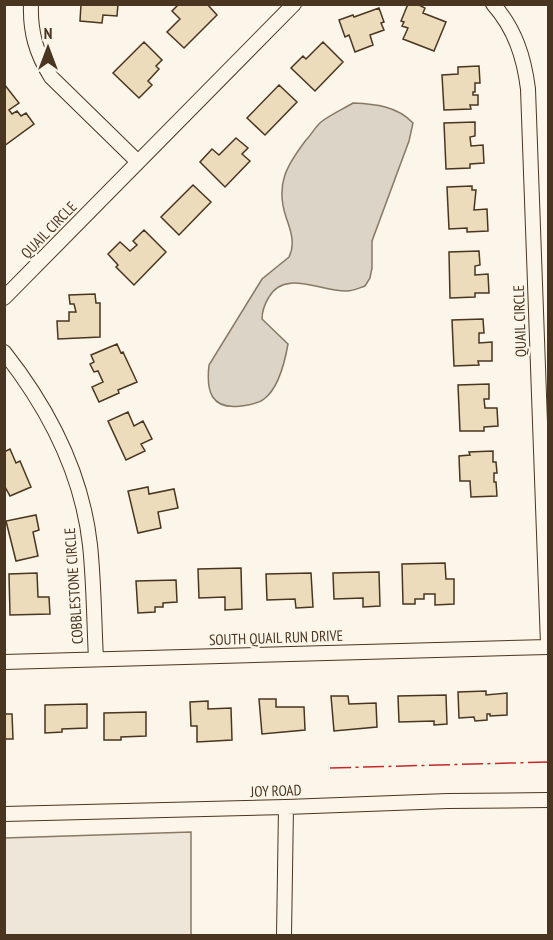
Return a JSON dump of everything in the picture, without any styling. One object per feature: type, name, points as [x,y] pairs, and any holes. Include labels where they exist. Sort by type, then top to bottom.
[{"type":"street","points":[[31,4],[30,24],[33,42],[51,76],[138,162]]},
{"type":"street","name":"QUAIL CIRCLE","points":[[4,298],[294,4]]},
{"type":"street","name":"QUAIL CIRCLE","points":[[493,4],[510,28],[519,46],[528,89],[549,646]]},
{"type":"street","name":"COBBLESTONE CIRCLE","points":[[4,352],[36,395],[56,430],[80,495],[90,543],[96,659]]},
{"type":"street","name":"SOUTH QUAIL RUN DRIVE","points":[[4,662],[549,646]]},
{"type":"street","name":"JOY ROAD","points":[[4,814],[549,800]]},
{"type":"street","points":[[284,936],[286,807]]},
{"type":"shaded area","points":[[353,103],[393,109],[413,123],[409,141],[372,241],[370,278],[365,286],[349,291],[294,283],[284,284],[276,289],[266,303],[262,319],[288,344],[283,366],[274,388],[264,399],[253,404],[223,405],[217,402],[210,390],[209,365],[262,279],[289,257],[291,252],[292,236],[282,195],[282,185],[288,167],[319,124]]},
{"type":"shaded area","points":[[191,832],[191,935],[5,935],[5,838]]},
{"type":"building","points":[[81,4],[118,4],[117,16],[103,15],[102,23],[80,21]]},
{"type":"building","points":[[179,4],[207,4],[217,15],[184,48],[167,32],[180,19],[172,11]]},
{"type":"building","points":[[408,4],[417,4],[425,8],[423,13],[446,22],[434,51],[403,39],[408,28],[402,26],[404,22],[401,21]]},
{"type":"building","points":[[379,8],[384,30],[370,35],[373,45],[355,52],[349,35],[345,37],[339,20]]},
{"type":"building","points":[[144,42],[162,60],[156,66],[159,69],[148,81],[152,85],[139,98],[113,73]]},
{"type":"building","points":[[323,42],[343,62],[315,91],[291,68],[303,56],[306,59]]},
{"type":"building","points":[[479,66],[480,83],[475,83],[475,92],[473,92],[473,95],[478,95],[478,105],[470,105],[471,109],[444,110],[442,75],[458,74],[458,67]]},
{"type":"building","points":[[4,84],[19,103],[9,110],[12,114],[17,111],[21,116],[26,113],[34,124],[4,146]]},
{"type":"building","points":[[279,85],[297,102],[265,135],[247,118]]},
{"type":"building","points":[[475,122],[475,136],[470,137],[471,146],[483,145],[484,163],[470,164],[470,168],[446,169],[444,123]]},
{"type":"building","points":[[236,138],[248,148],[242,154],[250,161],[225,187],[200,162],[212,149],[219,155]]},
{"type":"building","points":[[193,185],[211,202],[179,235],[161,217]]},
{"type":"building","points":[[472,186],[472,190],[476,190],[474,210],[487,209],[488,231],[467,232],[467,228],[449,229],[447,187]]},
{"type":"building","points":[[144,230],[166,252],[134,285],[116,267],[118,265],[108,254],[120,242],[130,251],[137,245],[133,241]]},
{"type":"building","points":[[479,251],[480,265],[475,266],[475,275],[488,274],[489,293],[475,293],[475,297],[450,298],[449,252]]},
{"type":"building","points":[[95,294],[96,303],[100,303],[100,337],[58,339],[57,321],[69,321],[69,312],[76,312],[74,304],[70,304],[69,295]]},
{"type":"building","points":[[483,319],[484,333],[479,333],[479,343],[492,342],[492,361],[478,361],[479,365],[454,366],[452,320]]},
{"type":"building","points":[[117,344],[137,382],[99,402],[92,387],[103,382],[98,371],[94,372],[90,364],[94,362],[91,355]]},
{"type":"building","points":[[489,384],[489,399],[484,399],[485,408],[497,408],[498,426],[484,427],[484,431],[460,431],[458,385]]},
{"type":"building","points":[[128,412],[134,426],[143,421],[152,439],[141,444],[145,451],[126,460],[108,421]]},
{"type":"building","points":[[10,449],[16,463],[20,461],[31,487],[10,496],[4,485],[4,452]]},
{"type":"building","points":[[493,451],[493,462],[496,462],[497,473],[494,473],[494,482],[496,482],[497,496],[471,497],[470,481],[460,481],[459,456],[470,455],[469,452]]},
{"type":"building","points":[[148,487],[149,494],[174,489],[178,508],[158,512],[161,528],[138,533],[128,491]]},
{"type":"building","points":[[36,515],[39,530],[33,532],[38,556],[16,561],[6,521]]},
{"type":"building","points":[[445,563],[446,579],[454,579],[454,604],[435,605],[435,594],[424,594],[424,599],[415,599],[415,604],[403,604],[402,564]]},
{"type":"building","points":[[241,568],[242,609],[225,610],[225,597],[199,598],[198,569]]},
{"type":"building","points":[[379,572],[380,606],[363,607],[363,598],[334,599],[333,573]]},
{"type":"building","points":[[37,573],[38,597],[49,597],[50,614],[10,615],[9,574]]},
{"type":"building","points":[[311,573],[313,607],[296,608],[295,599],[267,600],[266,574]]},
{"type":"building","points":[[176,580],[177,602],[163,603],[163,607],[155,607],[155,612],[138,613],[136,581]]},
{"type":"building","points":[[486,691],[486,695],[507,693],[507,715],[490,716],[487,714],[487,720],[475,721],[474,717],[459,718],[458,692]]},
{"type":"building","points":[[446,695],[447,724],[434,725],[434,721],[399,722],[398,696]]},
{"type":"building","points":[[331,696],[348,696],[349,704],[376,703],[377,727],[334,731]]},
{"type":"building","points":[[259,699],[276,699],[276,707],[304,707],[305,730],[262,734]]},
{"type":"building","points":[[208,701],[208,709],[231,708],[232,740],[197,742],[197,726],[191,726],[190,702]]},
{"type":"building","points":[[87,704],[87,728],[62,729],[62,732],[45,733],[45,705]]},
{"type":"building","points":[[146,712],[146,736],[104,740],[104,713]]},
{"type":"building","points":[[4,714],[12,714],[13,739],[4,739]]},
{"type":"power","points":[[330,768],[548,762]]}]
